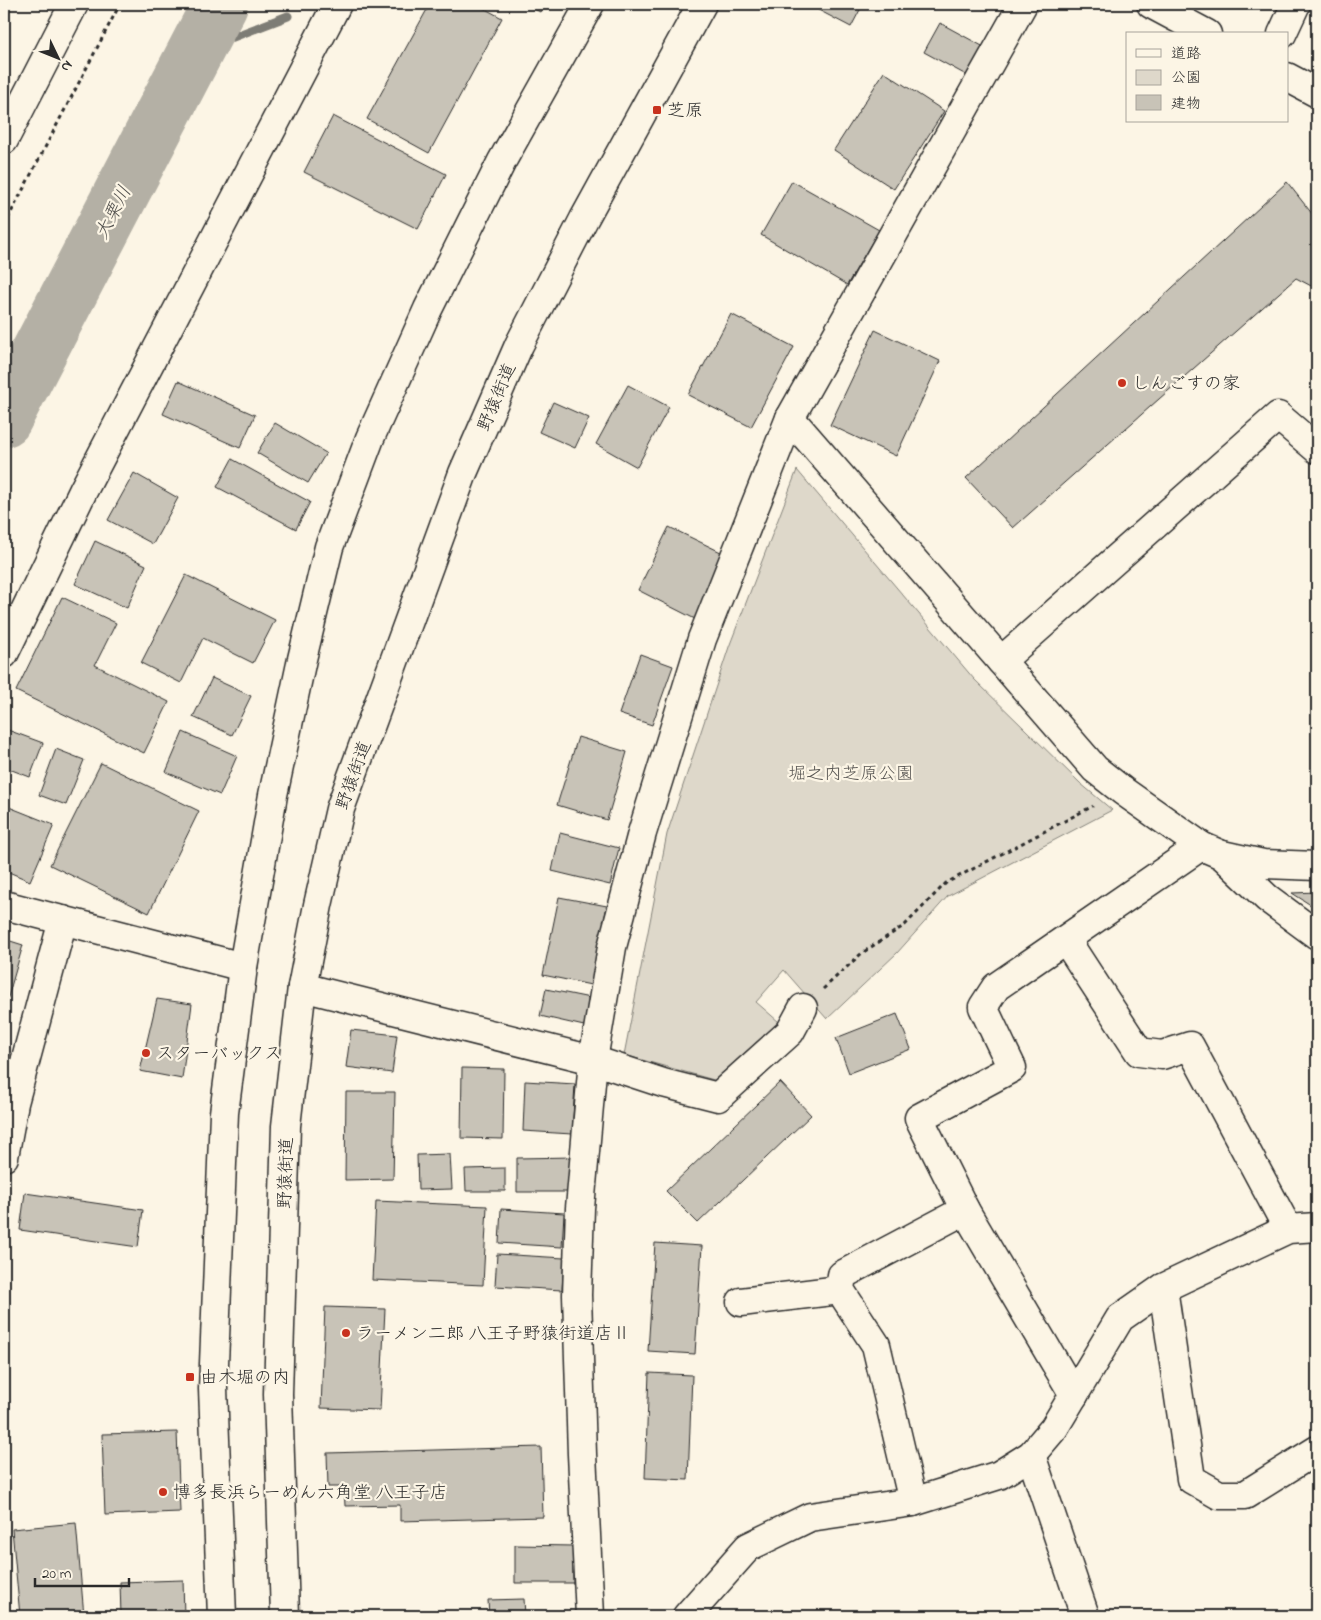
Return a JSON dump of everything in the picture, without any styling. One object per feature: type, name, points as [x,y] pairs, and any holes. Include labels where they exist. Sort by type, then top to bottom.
[{"type":"street","points":[[4,140],[74,4]]},
{"type":"street","points":[[4,654],[83,491],[337,4]]},
{"type":"street","points":[[222,1616],[213,1389],[224,1113],[243,967],[273,794],[302,659],[329,547],[370,438],[428,309],[502,161],[590,4]]},
{"type":"street","name":"野猿街道","points":[[285,1616],[278,1394],[286,1126],[302,987],[340,809],[463,473],[519,345],[584,219],[702,4]]},
{"type":"street","points":[[590,1616],[577,1295],[580,1208],[593,1060],[612,947],[647,814],[702,639],[790,418],[1023,4]]},
{"type":"street","points":[[1151,4],[1203,32]]},
{"type":"street","points":[[1283,32],[1296,4]]},
{"type":"street","points":[[1288,77],[1317,93]]},
{"type":"street","points":[[1001,661],[1278,416],[1317,449]]},
{"type":"street","points":[[790,418],[1095,768],[1122,791],[1212,850],[1267,898],[1317,935]]},
{"type":"street","points":[[1074,1395],[965,1210],[918,1118],[1012,1068],[983,1007],[996,987],[1066,940],[1212,850],[1264,864],[1317,866]]},
{"type":"street","points":[[4,905],[243,967]]},
{"type":"street","points":[[4,1157],[14,1103],[63,920]]},
{"type":"street","points":[[1066,940],[1139,1052],[1162,1055],[1190,1046],[1288,1230]]},
{"type":"street","points":[[302,987],[593,1060],[663,1083],[718,1097],[790,1032],[803,1008]]},
{"type":"street","points":[[913,1502],[876,1345],[840,1290],[842,1275],[965,1210]]},
{"type":"street","points":[[687,1616],[748,1547],[810,1517],[913,1502],[999,1475],[1031,1455],[1054,1428],[1120,1318],[1163,1288],[1288,1230],[1317,1227]]},
{"type":"street","points":[[1163,1288],[1191,1479],[1219,1495],[1245,1495],[1317,1450]]},
{"type":"street","points":[[741,1302],[840,1290]]},
{"type":"street","points":[[1031,1455],[1085,1616]]},
{"type":"path","points":[[4,226],[120,4]]},
{"type":"path","points":[[803,1008],[862,953],[905,925],[946,882],[1122,791]]},
{"type":"green space","name":"堀之内芝原公園","points":[[797,470],[974,679],[1080,783],[1112,810],[948,896],[897,953],[827,1019],[784,970],[756,1002],[779,1022],[714,1080],[624,1055],[667,834],[729,647]]},
{"type":"building","points":[[430,4],[476,4],[502,18],[429,153],[367,119]]},
{"type":"building","points":[[525,4],[545,4],[540,12]]},
{"type":"building","points":[[807,4],[863,4],[851,27]]},
{"type":"building","points":[[940,23],[984,47],[968,76],[924,52]]},
{"type":"building","points":[[884,72],[944,111],[894,189],[834,150]]},
{"type":"building","points":[[333,116],[446,174],[418,229],[304,172]]},
{"type":"building","points":[[792,181],[879,230],[847,285],[761,235]]},
{"type":"building","name":"しんごすの家","points":[[1287,182],[1317,220],[1317,289],[1296,278],[1013,528],[966,478]]},
{"type":"building","points":[[731,314],[794,347],[751,427],[688,395]]},
{"type":"building","points":[[875,330],[940,361],[896,456],[830,425]]},
{"type":"building","points":[[178,381],[255,415],[240,448],[163,414]]},
{"type":"building","points":[[628,385],[669,407],[637,467],[596,444]]},
{"type":"building","points":[[553,402],[589,418],[575,448],[539,432]]},
{"type":"building","points":[[275,423],[326,453],[308,483],[257,453]]},
{"type":"building","points":[[232,459],[310,502],[296,529],[217,487]]},
{"type":"building","points":[[134,473],[178,498],[153,544],[108,520]]},
{"type":"building","points":[[669,527],[727,555],[695,619],[638,590]]},
{"type":"building","points":[[95,541],[146,565],[127,608],[75,584]]},
{"type":"building","points":[[186,575],[275,620],[253,663],[203,638],[181,683],[141,663]]},
{"type":"building","points":[[62,597],[116,623],[95,665],[169,702],[144,753],[16,691]]},
{"type":"building","points":[[640,654],[673,666],[652,725],[619,714]]},
{"type":"building","points":[[212,678],[251,696],[232,735],[193,717]]},
{"type":"building","points":[[5,729],[43,743],[30,777],[4,767]]},
{"type":"building","points":[[183,732],[237,756],[220,795],[166,772]]},
{"type":"building","points":[[578,737],[627,752],[607,820],[557,805]]},
{"type":"building","points":[[56,749],[84,760],[66,805],[39,795]]},
{"type":"building","points":[[101,763],[199,811],[149,913],[50,865]]},
{"type":"building","points":[[4,805],[54,825],[30,881],[4,870]]},
{"type":"building","points":[[560,833],[619,848],[610,885],[552,871]]},
{"type":"building","points":[[1317,892],[1317,909],[1292,893]]},
{"type":"building","points":[[559,897],[607,906],[591,985],[543,975]]},
{"type":"building","points":[[4,939],[23,945],[4,1011]]},
{"type":"building","points":[[546,989],[590,998],[584,1026],[540,1016]]},
{"type":"building","points":[[157,999],[192,1004],[182,1079],[140,1071]]},
{"type":"building","points":[[897,1014],[911,1049],[849,1073],[836,1038]]},
{"type":"building","points":[[351,1030],[397,1035],[392,1073],[346,1067]]},
{"type":"building","points":[[462,1068],[504,1069],[503,1139],[461,1138]]},
{"type":"building","points":[[525,1081],[575,1084],[572,1134],[523,1131]]},
{"type":"building","points":[[780,1082],[811,1115],[698,1223],[666,1191]]},
{"type":"building","points":[[346,1092],[395,1092],[393,1179],[345,1180]]},
{"type":"building","points":[[450,1154],[452,1189],[418,1190],[417,1155]]},
{"type":"building","points":[[574,1157],[575,1192],[517,1192],[517,1158]]},
{"type":"building","points":[[505,1168],[505,1191],[466,1191],[465,1169]]},
{"type":"building","points":[[25,1193],[143,1210],[138,1247],[20,1230]]},
{"type":"building","points":[[376,1201],[487,1206],[483,1285],[372,1280]]},
{"type":"building","points":[[501,1209],[564,1213],[562,1247],[499,1243]]},
{"type":"building","points":[[655,1243],[702,1246],[695,1354],[648,1351]]},
{"type":"building","points":[[497,1254],[564,1258],[562,1290],[495,1286]]},
{"type":"building","points":[[325,1307],[385,1309],[380,1410],[321,1408]]},
{"type":"building","points":[[649,1373],[692,1375],[688,1480],[645,1478]]},
{"type":"building","points":[[177,1432],[180,1512],[105,1515],[102,1434]]},
{"type":"building","points":[[541,1447],[543,1517],[400,1521],[400,1505],[345,1506],[344,1487],[328,1487],[327,1453]]},
{"type":"building","points":[[76,1523],[84,1616],[20,1616],[12,1529]]},
{"type":"building","points":[[515,1545],[573,1546],[573,1583],[515,1583]]},
{"type":"building","points":[[183,1580],[184,1616],[121,1616],[120,1582]]},
{"type":"building","points":[[524,1599],[525,1616],[489,1616],[488,1600]]},
{"type":"waterway","name":"大栗川","points":[[4,419],[220,4]]},
{"type":"waterway","points":[[194,52],[288,16]]},
{"type":"place","name":"芝原","points":[[657,110]]},
{"type":"place","name":"しんごすの家","points":[[1122,383]]},
{"type":"place","name":"スターバックス","points":[[146,1053]]},
{"type":"place","name":"ラーメン二郎 八王子野猿街道店Ⅱ","points":[[346,1333]]},
{"type":"place","name":"由木堀の内","points":[[190,1377]]},
{"type":"place","name":"博多長浜らーめん六角堂 八王子店","points":[[163,1492]]}]
